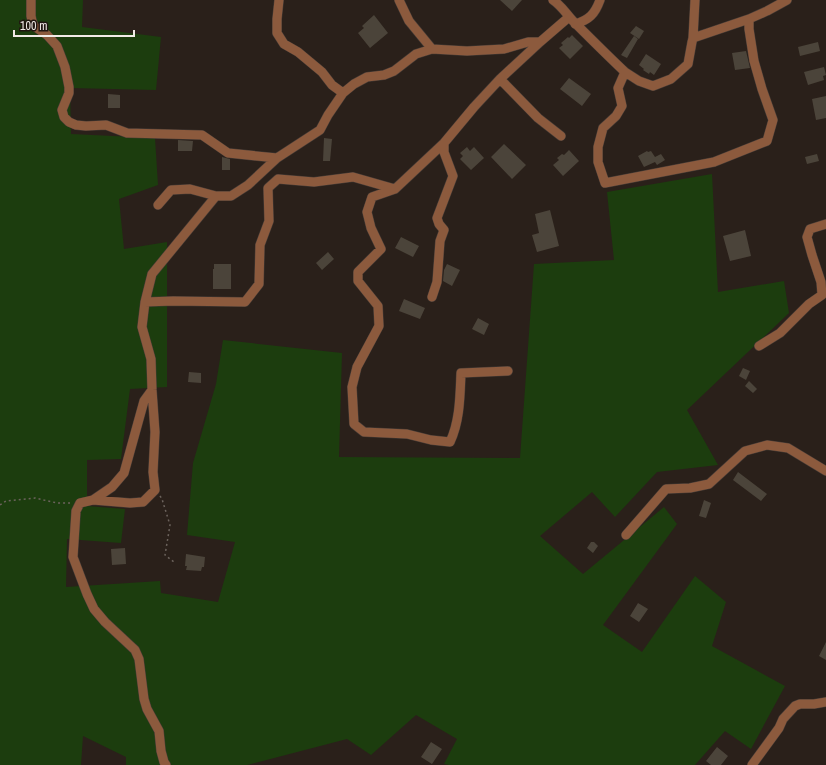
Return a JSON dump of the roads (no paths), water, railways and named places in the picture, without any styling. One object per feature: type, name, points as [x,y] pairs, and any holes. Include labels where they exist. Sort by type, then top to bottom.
[{"type":"street","points":[[31,0],[31,16],[34,26],[47,35],[57,46],[64,67],[69,93],[62,110],[64,117],[69,122],[76,125],[86,126],[106,125],[127,133],[202,135],[228,153],[277,158]]},
{"type":"street","points":[[279,0],[277,33],[284,44],[298,52],[322,72],[332,85],[343,93]]},
{"type":"street","points":[[400,0],[409,21],[432,48]]},
{"type":"street","points":[[553,0],[559,4],[599,48],[625,72],[639,82],[653,86],[671,79],[688,64],[694,38],[695,0]]},
{"type":"street","points":[[508,371],[461,373],[460,398],[455,432],[450,442],[431,440],[406,434],[364,432],[354,424],[352,387],[357,366],[379,326],[378,306],[358,281],[358,272],[381,249],[371,228],[367,212],[372,197],[395,189],[444,143],[500,79],[540,42],[572,20],[584,21],[591,16],[598,7],[600,0]]},
{"type":"street","points":[[694,38],[767,11],[787,0]]},
{"type":"street","points":[[625,72],[618,88],[622,106],[616,116],[603,128],[598,147],[598,162],[605,183],[714,162],[767,141],[773,120],[754,61],[748,30],[749,18]]},
{"type":"street","points":[[158,205],[171,190],[190,189],[216,196],[231,196],[248,185],[277,158],[320,130],[343,93],[354,84],[368,77],[384,75],[394,71],[416,54],[432,48],[466,51],[504,49],[528,42],[540,42]]},
{"type":"street","points":[[500,79],[538,118],[562,136]]},
{"type":"street","points":[[432,298],[437,282],[440,241],[444,230],[439,224],[437,218],[453,176],[444,152],[444,143]]},
{"type":"street","points":[[145,302],[245,302],[259,284],[260,245],[269,221],[268,188],[278,179],[314,182],[352,177],[395,189]]},
{"type":"street","points":[[166,765],[161,751],[159,731],[147,709],[144,699],[139,659],[135,650],[105,622],[94,609],[73,557],[76,511],[80,503],[93,500],[130,503],[143,502],[155,490],[153,472],[155,432],[151,359],[142,327],[145,302],[152,274],[216,196]]},
{"type":"street","points":[[759,346],[780,333],[809,304],[822,295],[821,282],[807,237],[810,229],[826,224]]},
{"type":"street","points":[[93,500],[112,487],[124,473],[144,401],[152,390]]},
{"type":"street","points":[[626,535],[666,489],[690,488],[709,484],[745,451],[767,445],[788,448],[826,470]]},
{"type":"street","points":[[752,765],[779,728],[783,719],[795,706],[800,704],[826,702]]}]
